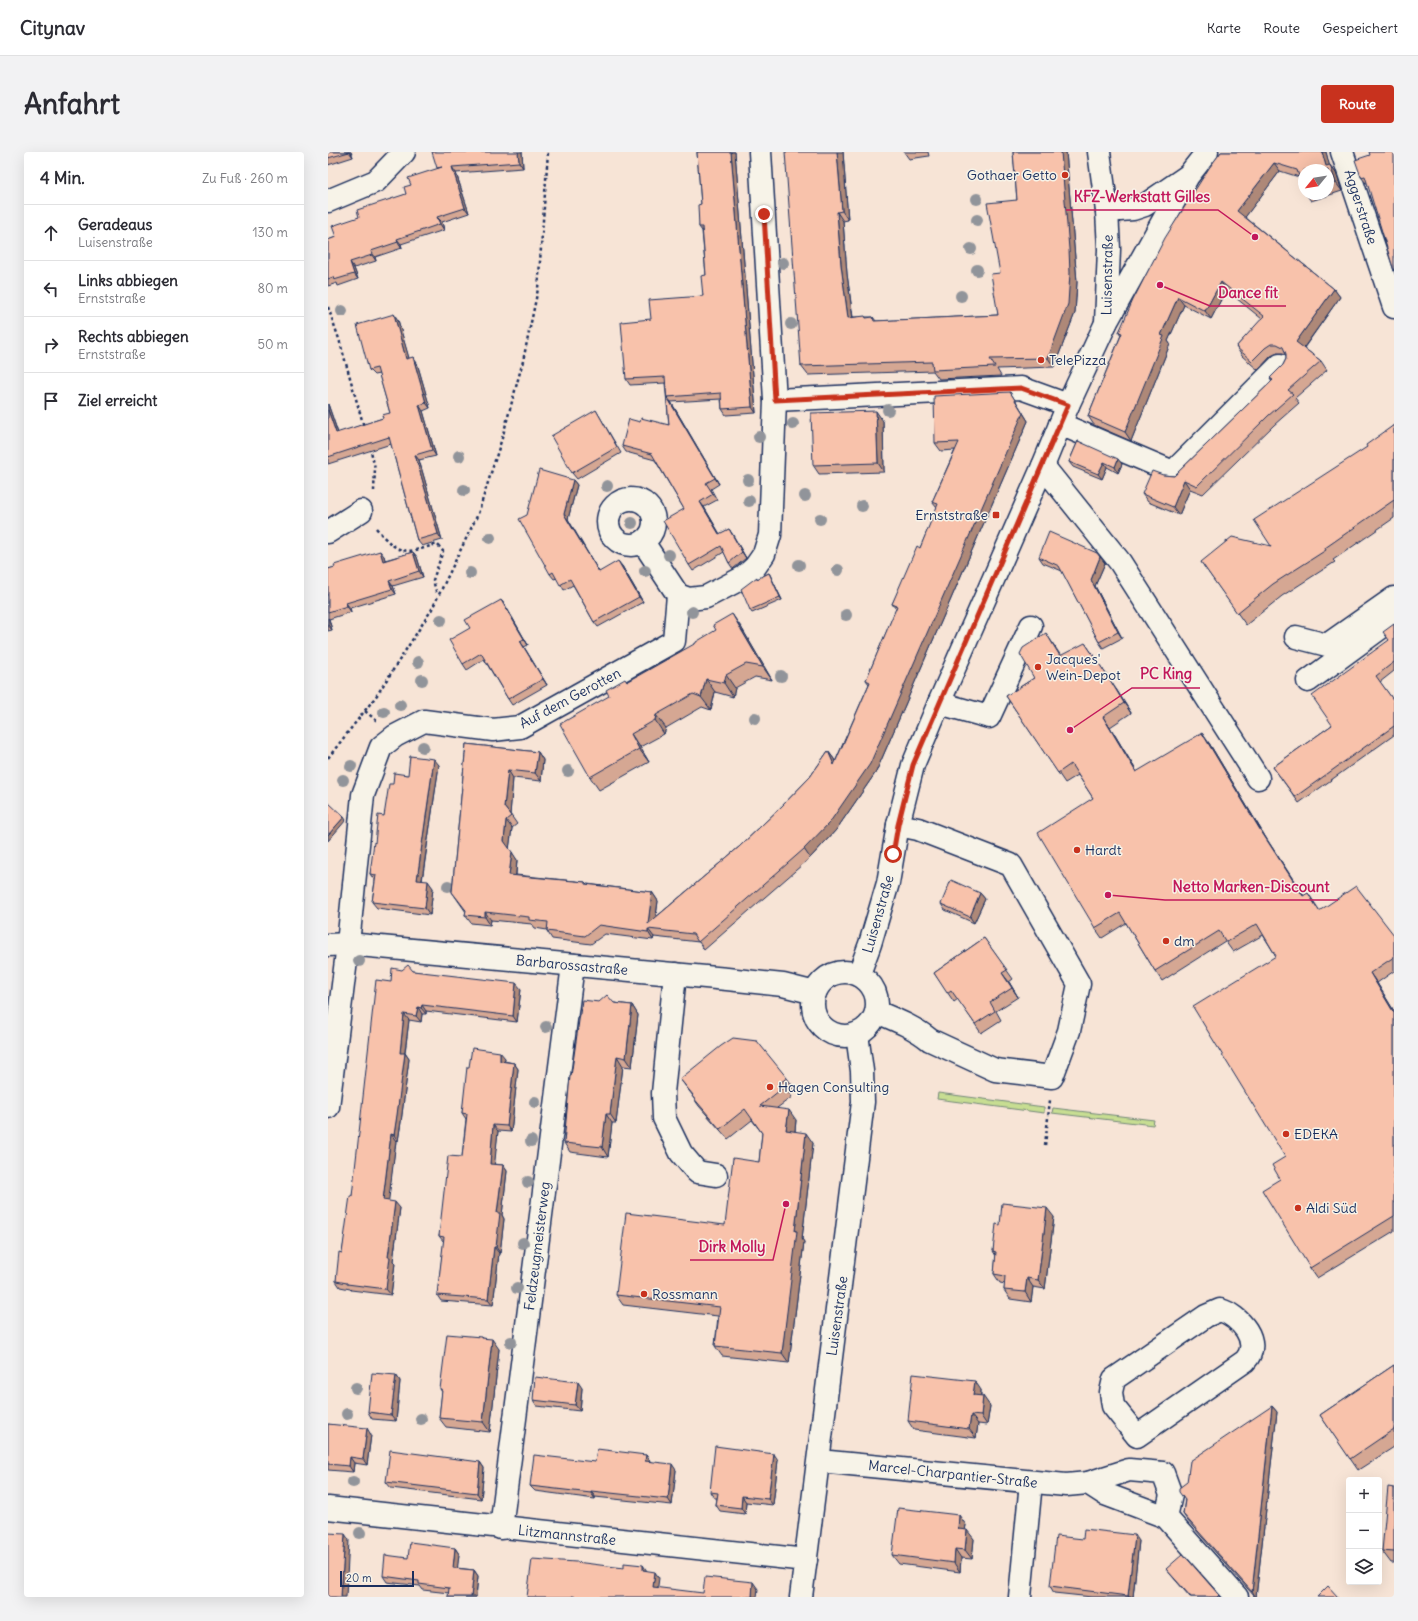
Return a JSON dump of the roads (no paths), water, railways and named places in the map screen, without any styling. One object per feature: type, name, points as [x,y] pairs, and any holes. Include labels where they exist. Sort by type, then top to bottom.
[{"type":"street","points":[[328,201],[376,181],[404,152]]},
{"type":"street","points":[[644,542],[678,596],[689,599],[706,597],[744,577],[755,567],[764,554],[770,535],[772,518],[775,400],[760,152]]},
{"type":"street","name":"Luisenstraße","points":[[858,974],[870,944],[888,883],[898,825],[913,765],[1064,415],[1106,323],[1109,259],[1106,212],[1099,152]]},
{"type":"street","points":[[1106,323],[1188,176],[1207,152]]},
{"type":"street","name":"Aggerstraße","points":[[1342,152],[1394,307]]},
{"type":"street","points":[[1106,212],[1133,209],[1144,204],[1188,176]]},
{"type":"street","points":[[775,400],[1021,388],[1064,415],[1173,472],[1280,365]]},
{"type":"street","points":[[1043,466],[1120,562],[1258,778]]},
{"type":"street","points":[[328,532],[361,511]]},
{"type":"street","name":"Auf dem Gerotten","points":[[338,944],[363,795],[381,747],[395,736],[424,722],[493,730],[520,727],[674,641],[678,596]]},
{"type":"street","points":[[1296,637],[1327,645],[1394,598]]},
{"type":"street","points":[[1308,681],[1394,618]]},
{"type":"street","points":[[939,703],[989,717],[1031,626]]},
{"type":"street","points":[[877,1012],[920,1032],[930,1040],[995,1070],[1052,1076],[1069,1031],[1079,984],[1011,865],[918,829],[898,825]]},
{"type":"street","points":[[328,1107],[338,944]]},
{"type":"street","name":"Barbarossastraße","points":[[338,944],[783,985],[815,993]]},
{"type":"street","name":"Feldzeugmeisterweg","points":[[501,1528],[573,965]]},
{"type":"street","points":[[848,971],[858,974],[866,979],[872,986],[877,999],[877,1012],[866,1029],[857,1034],[847,1036],[836,1035],[819,1023],[814,1014],[813,1003],[815,993],[820,984],[828,976],[838,972],[848,971]]},
{"type":"street","points":[[675,974],[662,1093],[664,1118],[681,1153],[689,1163],[698,1172],[716,1176]]},
{"type":"street","name":"Luisenstraße","points":[[801,1597],[863,1102],[862,1071],[857,1034]]},
{"type":"street","points":[[1220,1310],[1228,1312],[1241,1322],[1249,1334],[1252,1344],[1249,1356],[1245,1361],[1137,1436],[1113,1406],[1111,1392],[1114,1379],[1206,1316],[1220,1310]]},
{"type":"street","name":"Marcel-Charpantier-Straße","points":[[819,1461],[1066,1485],[1088,1483],[1129,1470],[1163,1473],[1170,1495],[1166,1517]]},
{"type":"street","points":[[1020,1597],[1031,1482]]},
{"type":"street","points":[[1088,1483],[1105,1494],[1166,1517],[1237,1597]]},
{"type":"street","name":"Litzmannstraße","points":[[328,1508],[806,1560]]},
{"type":"place","name":"Gothaer Getto","points":[[1065,175]]},
{"type":"place","name":"KFZ-Werkstatt Gilles","points":[[1255,237]]},
{"type":"place","name":"Dance fit","points":[[1160,285]]},
{"type":"place","name":"TelePizza","points":[[1041,360]]},
{"type":"place","name":"Ernststraße","points":[[996,515]]},
{"type":"place","name":"Jacques' Wein-Depot","points":[[1038,667]]},
{"type":"place","name":"PC King","points":[[1070,730]]},
{"type":"place","name":"Hardt","points":[[1077,850]]},
{"type":"place","name":"Netto Marken-Discount","points":[[1108,895]]},
{"type":"place","name":"dm","points":[[1166,941]]},
{"type":"place","name":"Hagen Consulting","points":[[770,1087]]},
{"type":"place","name":"EDEKA","points":[[1286,1134]]},
{"type":"place","name":"Dirk Molly","points":[[786,1204]]},
{"type":"place","name":"Aldi Süd","points":[[1298,1208]]},
{"type":"place","name":"Rossmann","points":[[644,1294]]}]
